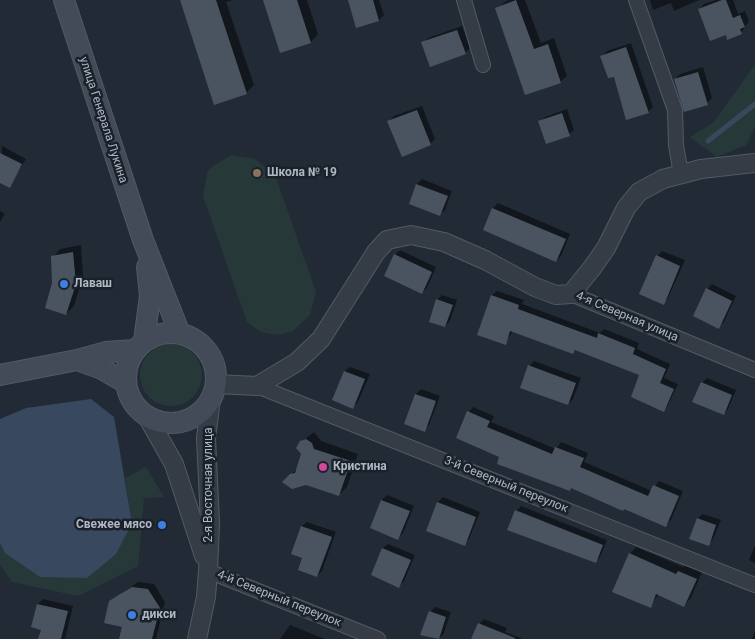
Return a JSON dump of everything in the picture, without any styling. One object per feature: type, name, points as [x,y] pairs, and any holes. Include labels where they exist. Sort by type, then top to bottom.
[{"type":"main road","name":"улица Генерала Лукина","points":[[64,0],[143,240],[180,334]]},
{"type":"main road","name":"улица Генерала Лукина","points":[[140,345],[150,286],[143,240]]},
{"type":"main road","points":[[0,375],[140,345],[162,334],[180,334],[200,344],[214,362],[214,392],[197,415],[177,423],[162,423],[148,418],[133,403],[126,383],[127,366],[140,345]]},
{"type":"main road","points":[[77,360],[102,369],[126,383]]},
{"type":"street","points":[[464,0],[483,65]]},
{"type":"street","points":[[636,0],[675,110],[676,145],[681,174]]},
{"type":"street","points":[[571,294],[606,248],[626,208],[639,192],[663,179],[701,169],[755,163]]},
{"type":"street","name":"4-я Северная улица","points":[[257,386],[297,362],[321,339],[376,252],[387,240],[411,235],[444,242],[485,260],[535,287],[556,295],[571,294],[755,370]]},
{"type":"street","points":[[214,392],[257,386]]},
{"type":"street","name":"3-й Северный переулок","points":[[257,386],[755,585]]},
{"type":"street","name":"2-я Восточная улица","points":[[197,639],[206,597],[208,571],[210,523],[206,438],[214,392]]},
{"type":"street","name":"2-я Восточная улица","points":[[148,418],[174,464],[208,571]]},
{"type":"street","name":"4-й Северный переулок","points":[[208,571],[378,639]]},
{"type":"shaded area","points":[[755,65],[755,127],[746,145],[717,157],[690,137],[713,123]]},
{"type":"shaded area","points":[[231,155],[255,159],[275,175],[316,292],[310,315],[293,331],[278,335],[261,332],[247,322],[203,196],[208,170]]},
{"type":"shaded area","points":[[165,344],[177,344],[193,353],[200,363],[202,375],[200,387],[193,397],[177,406],[165,406],[154,401],[145,392],[140,381],[140,369],[145,358],[154,349]]},
{"type":"shaded area","points":[[146,467],[164,497],[144,498],[138,566],[78,596],[12,582],[0,565],[0,543],[5,553],[132,523],[125,478]]},
{"type":"water","points":[[91,399],[114,417],[132,523],[116,554],[87,578],[40,577],[5,553],[0,543],[0,419],[26,408]]},
{"type":"building","points":[[180,0],[216,0],[247,94],[214,105]]},
{"type":"building","points":[[263,0],[297,0],[311,43],[280,53]]},
{"type":"building","points":[[348,0],[373,0],[379,21],[356,28]]},
{"type":"building","points":[[516,0],[534,49],[548,44],[561,83],[525,95],[495,8]]},
{"type":"building","points":[[726,0],[733,18],[740,15],[745,27],[740,29],[742,34],[727,40],[726,35],[710,41],[698,9]]},
{"type":"building","points":[[457,30],[466,54],[430,67],[421,42]]},
{"type":"building","points":[[626,47],[649,113],[626,120],[614,77],[608,78],[600,56]]},
{"type":"building","points":[[698,72],[708,105],[684,112],[674,79]]},
{"type":"building","points":[[417,110],[431,145],[402,157],[387,121]]},
{"type":"building","points":[[562,113],[570,136],[546,144],[538,121]]},
{"type":"building","points":[[0,153],[22,164],[10,188],[0,183]]},
{"type":"building","points":[[416,184],[448,196],[440,216],[409,204]]},
{"type":"building","points":[[492,208],[566,239],[556,262],[483,230]]},
{"type":"building","name":"Лаваш","points":[[73,252],[76,284],[66,315],[45,308],[52,283],[51,256]]},
{"type":"building","points":[[394,254],[432,272],[422,294],[384,276]]},
{"type":"building","points":[[656,255],[680,266],[664,305],[639,294]]},
{"type":"building","points":[[706,288],[732,301],[719,329],[693,316]]},
{"type":"building","points":[[491,295],[519,305],[518,309],[597,338],[598,333],[635,348],[633,354],[666,369],[660,383],[674,389],[664,412],[631,397],[639,375],[575,350],[573,354],[510,331],[506,345],[477,335]]},
{"type":"building","points":[[436,299],[453,305],[445,327],[429,322]]},
{"type":"building","points":[[528,365],[576,383],[568,405],[520,388]]},
{"type":"building","points":[[344,371],[365,379],[353,409],[332,400]]},
{"type":"building","points":[[701,382],[732,395],[724,415],[692,402]]},
{"type":"building","points":[[415,394],[436,401],[425,432],[404,424]]},
{"type":"building","points":[[467,411],[490,421],[487,427],[552,454],[555,447],[584,458],[580,467],[648,496],[653,485],[679,496],[666,527],[624,509],[623,511],[571,488],[570,491],[497,464],[499,457],[456,438]]},
{"type":"building","name":"Кристина","points":[[306,439],[312,443],[314,449],[351,461],[339,496],[306,485],[292,489],[282,482],[290,474],[295,473],[301,454],[296,448],[300,441]]},
{"type":"building","points":[[381,500],[410,511],[398,540],[370,528]]},
{"type":"building","points":[[437,502],[476,517],[465,546],[426,531]]},
{"type":"building","points":[[515,510],[603,545],[596,563],[507,530]]},
{"type":"building","points":[[697,518],[716,525],[709,546],[689,539]]},
{"type":"building","points":[[301,526],[332,537],[317,577],[298,570],[302,558],[291,554]]},
{"type":"building","points":[[382,548],[411,560],[399,588],[371,575]]},
{"type":"building","points":[[629,553],[676,574],[678,571],[697,579],[684,607],[656,594],[651,608],[612,592]]},
{"type":"building","name":"дикси","points":[[132,587],[148,589],[160,608],[152,639],[119,639],[122,627],[104,623],[109,601]]},
{"type":"building","points":[[37,604],[68,611],[61,639],[38,639],[41,630],[31,627]]},
{"type":"building","points":[[429,611],[446,617],[439,639],[420,635]]},
{"type":"building","points":[[478,623],[515,638],[515,639],[471,639]]},
{"type":"waterway","points":[[708,141],[755,104]]},
{"type":"place","name":"Школа № 19","points":[[257,173]]},
{"type":"place","name":"Лаваш","points":[[64,284]]},
{"type":"place","name":"Кристина","points":[[323,467]]},
{"type":"place","name":"Свежее мясо","points":[[162,525]]},
{"type":"place","name":"дикси","points":[[132,615]]}]
